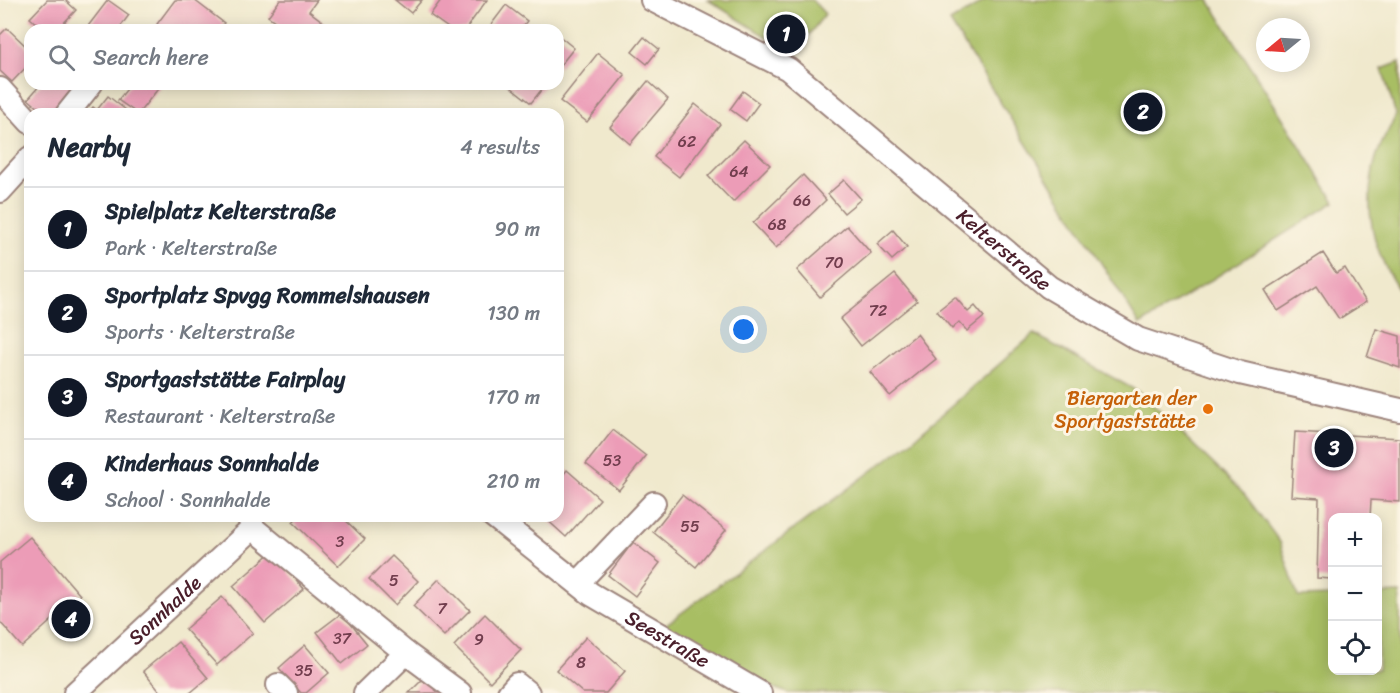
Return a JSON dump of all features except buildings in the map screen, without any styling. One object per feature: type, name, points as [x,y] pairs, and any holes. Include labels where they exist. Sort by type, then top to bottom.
[{"type":"street","name":"Kelterstraße","points":[[652,0],[686,6],[788,69],[1049,287],[1138,339],[1240,373],[1400,410]]},
{"type":"street","points":[[0,89],[24,115]]},
{"type":"street","points":[[72,108],[86,90]]},
{"type":"street","points":[[0,191],[24,165]]},
{"type":"street","points":[[578,583],[654,502]]},
{"type":"street","name":"Sonnhalde","points":[[75,693],[250,522],[406,653],[460,693]]},
{"type":"street","name":"Seestraße","points":[[502,522],[578,583],[646,627],[760,693]]},
{"type":"street","points":[[365,693],[406,653]]},
{"type":"street","points":[[509,693],[517,684],[528,693]]},
{"type":"green space","points":[[708,0],[812,0],[825,14],[794,54]]},
{"type":"green space","points":[[986,0],[1209,0],[1335,202],[1140,325],[950,22]]},
{"type":"green space","points":[[1400,62],[1400,292],[1376,244],[1372,228],[1370,194],[1378,152],[1396,115],[1382,69]]},
{"type":"green space","points":[[1034,334],[1139,392],[1245,495],[1280,542],[1298,597],[1328,596],[1328,675],[1382,675],[1382,594],[1400,593],[1400,693],[788,693],[660,629],[909,443]]},
{"type":"place","name":"Spielplatz Kelterstraße","points":[[786,34]]},
{"type":"place","name":"Sportplatz Spvgg Rommelshausen","points":[[1143,112]]},
{"type":"place","name":"Biergarten der Sportgaststätte","points":[[1208,409]]},
{"type":"place","name":"Sportgaststätte Fairplay","points":[[1334,448]]},
{"type":"place","name":"Kinderhaus Sonnhalde","points":[[71,619]]}]
